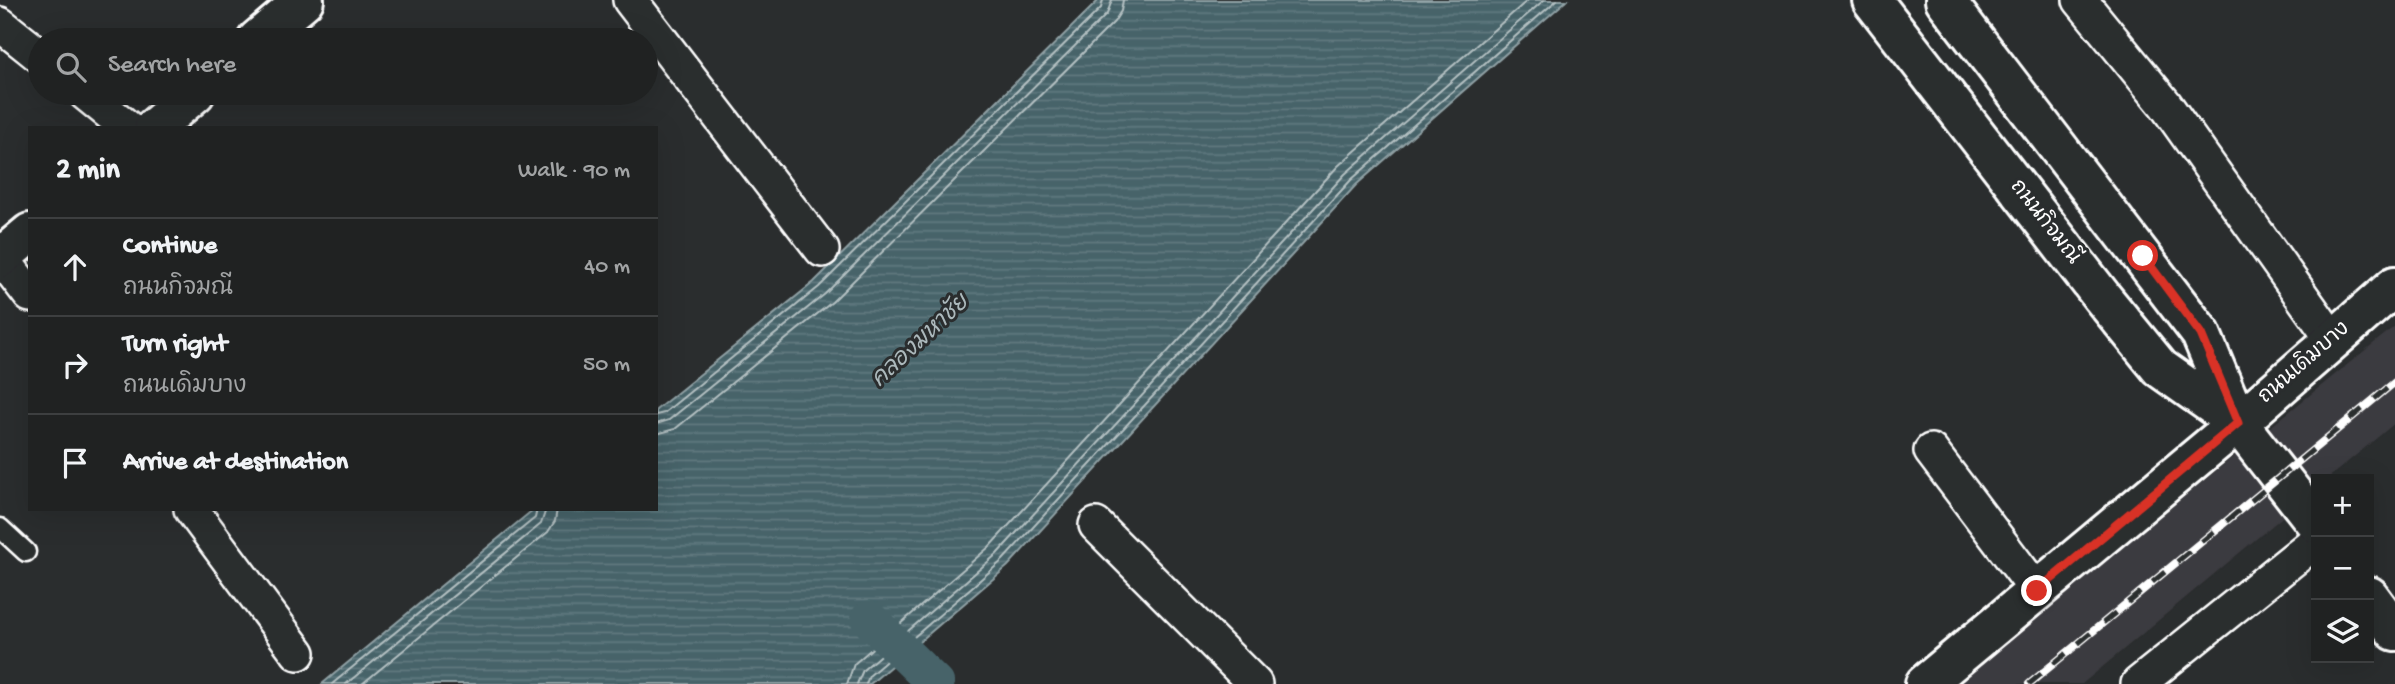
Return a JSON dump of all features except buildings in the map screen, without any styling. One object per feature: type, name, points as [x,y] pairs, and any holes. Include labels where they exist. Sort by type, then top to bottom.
[{"type":"main road","points":[[271,28],[304,0]]},
{"type":"main road","name":"ถนนกิจมณี","points":[[1872,0],[2102,297],[2161,368],[2238,423]]},
{"type":"main road","name":"ถนนกิจมณี","points":[[1945,0],[2201,334],[2238,423],[2311,517]]},
{"type":"main road","points":[[155,126],[181,105]]},
{"type":"main road","points":[[1,258],[28,235]]},
{"type":"main road","name":"ถนนเดิมบาง","points":[[1925,684],[2238,423],[2395,286]]},
{"type":"main road","points":[[2372,600],[2395,631]]},
{"type":"street","points":[[631,0],[652,28]]},
{"type":"street","points":[[2080,0],[2165,104],[2333,340]]},
{"type":"street","points":[[0,23],[28,46]]},
{"type":"street","points":[[658,35],[822,250]]},
{"type":"street","points":[[100,105],[126,126]]},
{"type":"street","points":[[1,258],[28,292]]},
{"type":"street","points":[[1931,451],[2037,591]]},
{"type":"street","points":[[192,511],[298,653]]},
{"type":"street","points":[[1096,525],[1255,684]]},
{"type":"street","points":[[2138,684],[2311,545]]},
{"type":"lane","points":[[0,528],[26,552]]},
{"type":"shaded area","points":[[2395,326],[2395,423],[2333,474],[2311,474],[2311,493],[2082,684],[1953,684]]},
{"type":"water","name":"คลองมหาชัย","points":[[1099,0],[1567,0],[1356,185],[1008,566],[870,684],[322,684],[532,511],[658,511],[658,408],[814,282]]},
{"type":"waterway","points":[[869,619],[936,684]]},
{"type":"railway","points":[[2029,684],[2395,382]]},
{"type":"route","points":[[2037,591],[2238,423],[2201,334],[2143,256]]}]
